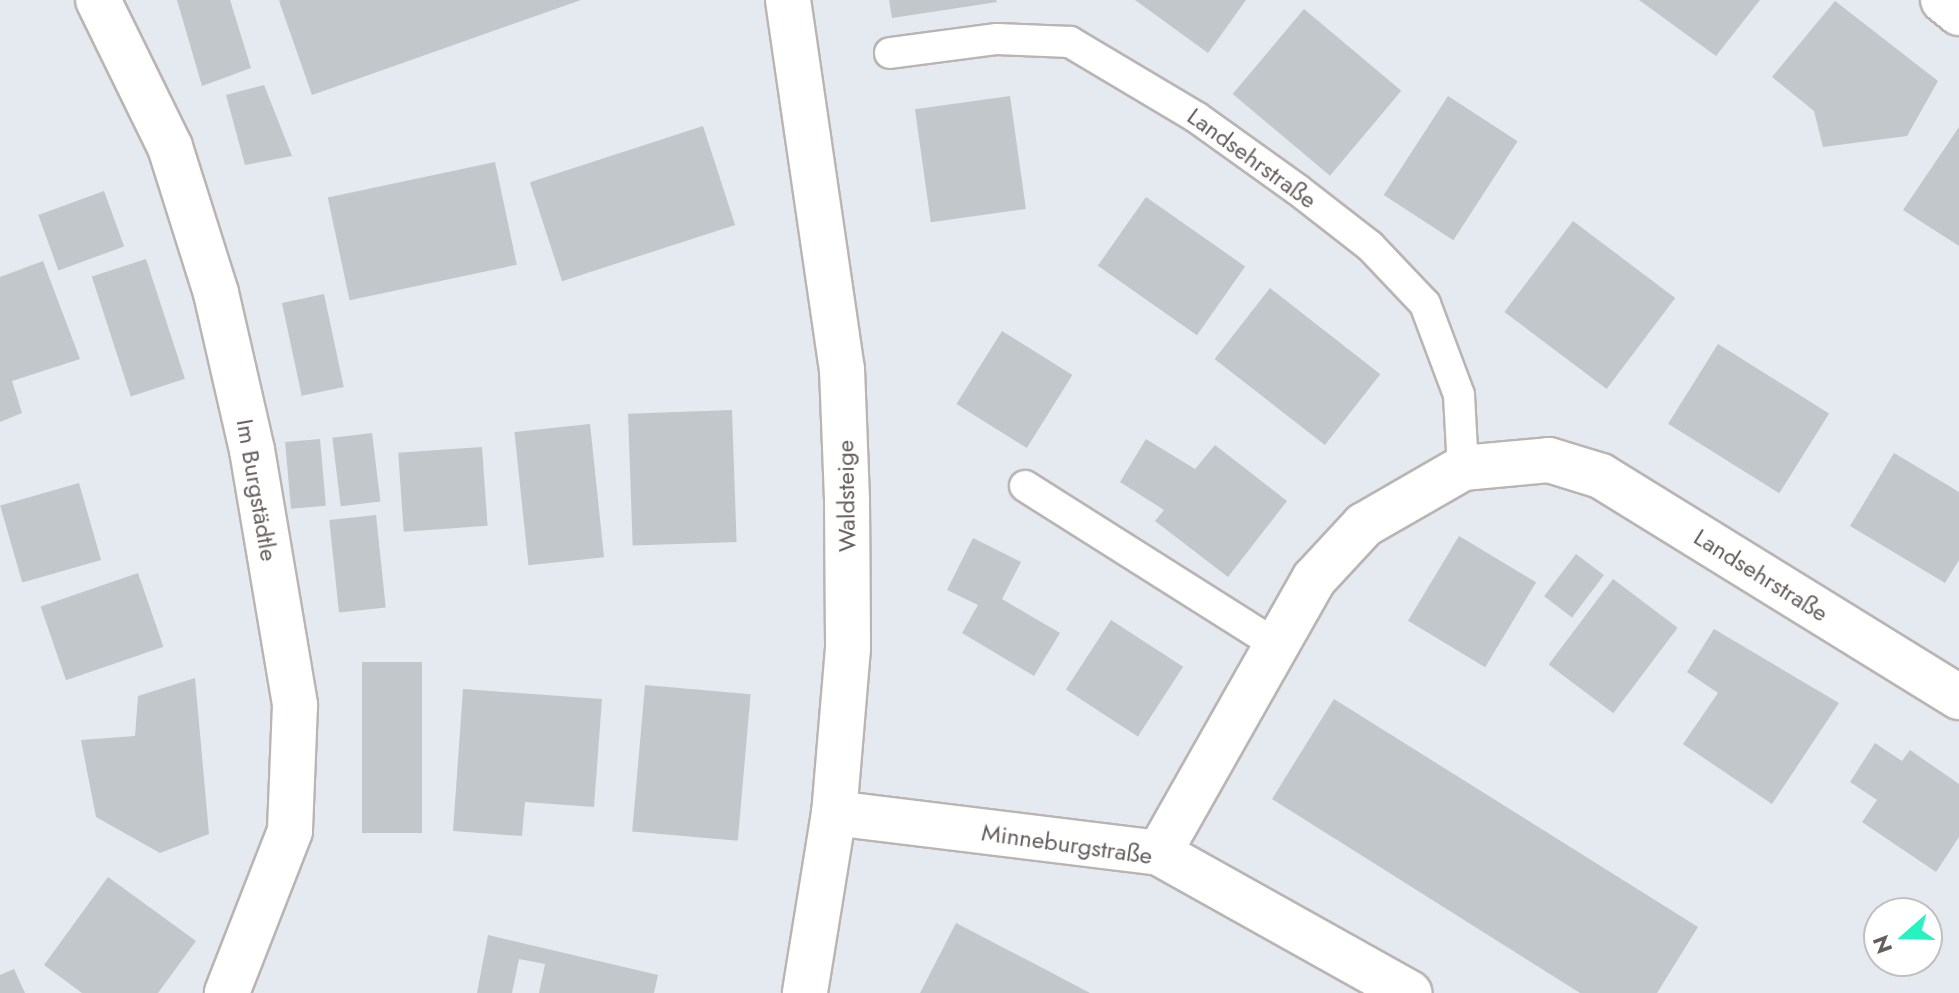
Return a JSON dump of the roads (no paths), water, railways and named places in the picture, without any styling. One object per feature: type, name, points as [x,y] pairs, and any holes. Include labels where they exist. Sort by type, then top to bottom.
[{"type":"street","name":"Im Burgstädtle","points":[[98,0],[170,147],[216,293],[252,450],[295,705],[290,831],[227,993]]},
{"type":"street","name":"Waldsteige","points":[[788,0],[842,369],[848,648],[834,813],[805,993]]},
{"type":"street","points":[[1943,0],[1959,13]]},
{"type":"street","name":"Landsehrstraße","points":[[1159,853],[1273,643],[1314,579],[1364,525],[1463,468],[1549,460],[1601,476],[1959,697]]},
{"type":"street","name":"Minneburgstraße","points":[[834,813],[1159,853],[1410,993]]},
{"type":"lane","name":"Landsehrstraße","points":[[890,53],[997,39],[1070,42],[1298,190],[1370,246],[1425,304],[1459,395],[1463,468]]},
{"type":"lane","points":[[1025,486],[1273,643]]}]
